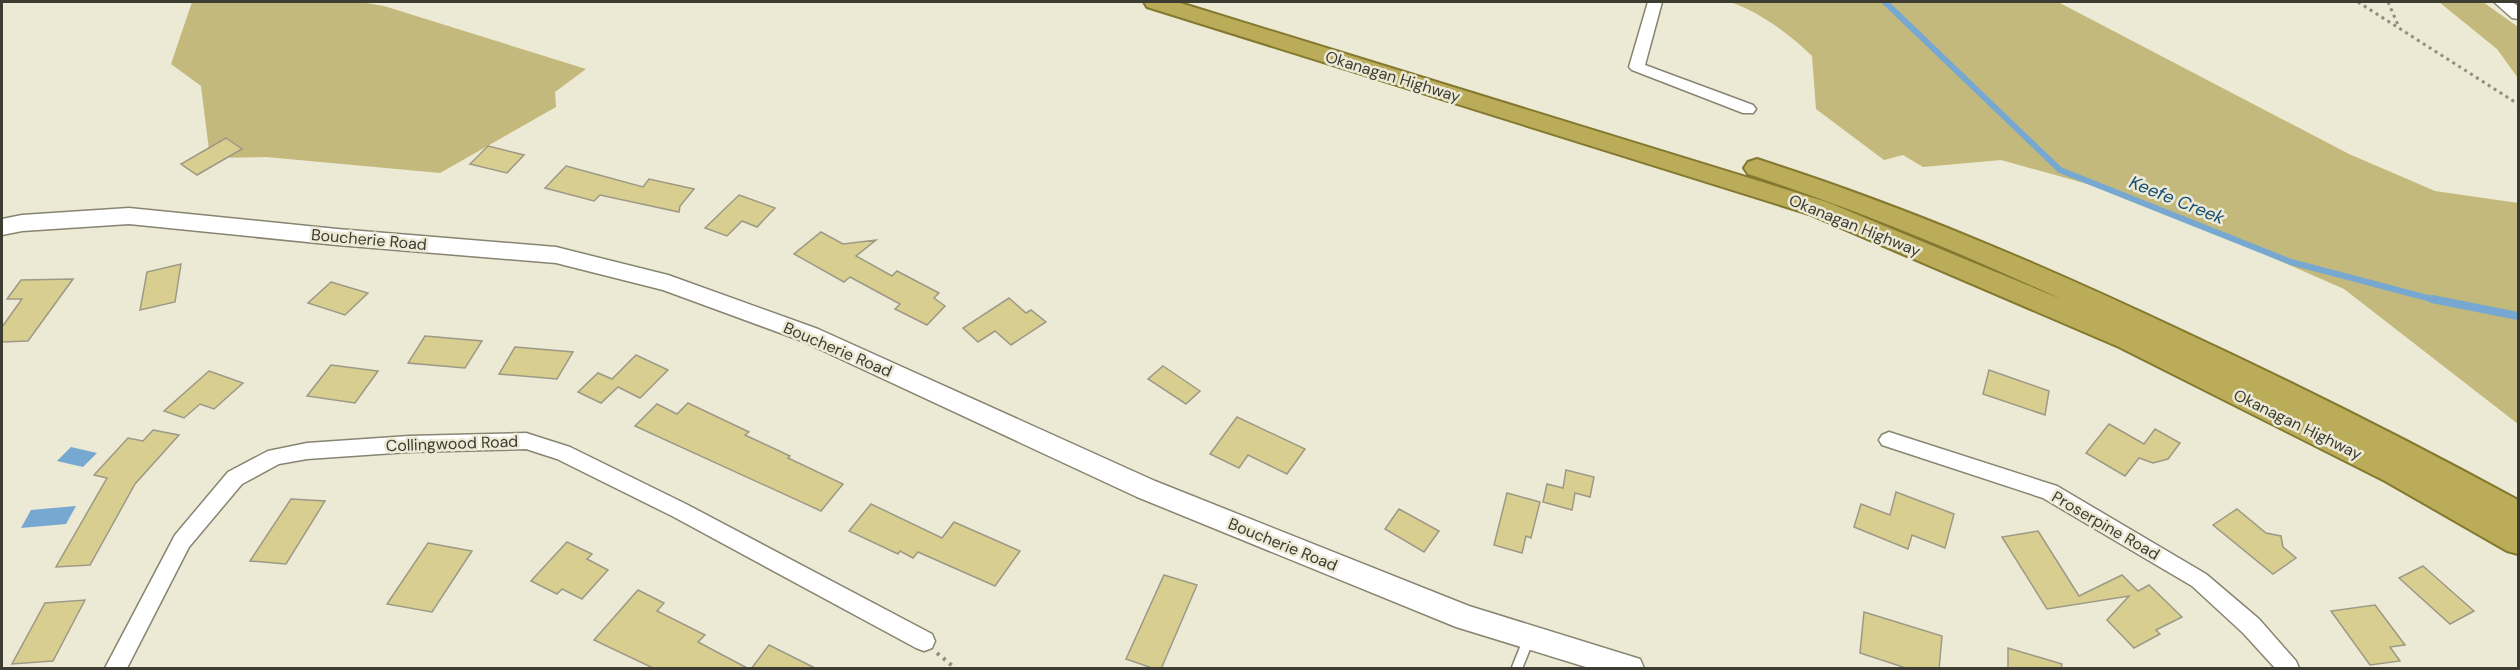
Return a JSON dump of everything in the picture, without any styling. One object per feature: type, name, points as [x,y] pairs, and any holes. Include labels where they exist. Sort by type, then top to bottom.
[{"type":"highway","name":"Okanagan Highway","points":[[1155,2],[1818,208],[2129,339],[2396,472],[2518,541]]},
{"type":"highway","name":"Okanagan Highway","points":[[1212,2],[1833,191],[2028,271],[2274,387],[2434,468],[2518,514]]},
{"type":"main road","name":"Boucherie Road","points":[[2,227],[22,223],[129,216],[337,237],[556,255],[668,283],[810,334],[1146,489],[1466,618],[1630,669]]},
{"type":"street","points":[[1655,2],[1637,67],[1748,109]]},
{"type":"street","points":[[2502,2],[2518,14]]},
{"type":"street","name":"Proserpine Road","points":[[1889,440],[2050,492],[2199,580],[2251,626],[2288,669]]},
{"type":"street","name":"Collingwood Road","points":[[116,669],[182,541],[235,478],[275,457],[307,451],[409,444],[526,441],[563,453],[679,510],[924,641]]},
{"type":"lane","points":[[1517,669],[1529,638]]},
{"type":"path","points":[[2358,2],[2398,25],[2518,104]]},
{"type":"path","points":[[2388,2],[2398,25]]},
{"type":"shaded area","points":[[192,2],[360,2],[384,6],[586,69],[555,92],[556,107],[440,173],[266,157],[210,158],[201,86],[171,64]]},
{"type":"shaded area","points":[[1730,2],[2058,2],[2349,154],[2435,191],[2518,203],[2518,424],[2344,289],[2134,197],[2001,160],[1923,167],[1903,155],[1884,160],[1816,109],[1812,56],[1774,25]]},
{"type":"shaded area","points":[[2439,2],[2483,2],[2518,27],[2518,78],[2497,49]]},
{"type":"water","points":[[71,447],[97,453],[83,467],[57,461]]},
{"type":"water","points":[[76,506],[66,524],[21,528],[31,510]]},
{"type":"building","points":[[226,138],[242,149],[197,175],[181,164]]},
{"type":"building","points":[[488,146],[524,155],[507,173],[470,164]]},
{"type":"building","points":[[566,166],[643,187],[649,179],[694,189],[680,206],[679,212],[600,195],[594,201],[545,188]]},
{"type":"building","points":[[739,195],[775,208],[757,227],[742,221],[727,236],[705,228]]},
{"type":"building","points":[[821,232],[843,244],[876,240],[856,256],[892,276],[897,271],[939,293],[934,298],[945,306],[927,325],[895,309],[900,304],[850,277],[844,282],[794,254]]},
{"type":"building","points":[[181,264],[175,302],[140,310],[147,272]]},
{"type":"building","points":[[73,279],[28,341],[2,342],[2,327],[22,299],[7,299],[21,280]]},
{"type":"building","points":[[331,282],[368,293],[345,315],[308,303]]},
{"type":"building","points":[[1009,298],[1026,313],[1031,310],[1046,322],[1011,345],[995,331],[978,342],[963,328]]},
{"type":"building","points":[[425,336],[482,341],[465,368],[408,363]]},
{"type":"building","points":[[515,347],[573,352],[557,379],[499,374]]},
{"type":"building","points":[[636,355],[668,370],[640,398],[618,387],[601,403],[578,392],[598,373],[612,379]]},
{"type":"building","points":[[331,365],[378,371],[355,403],[307,396]]},
{"type":"building","points":[[1163,366],[1200,391],[1186,404],[1148,379]]},
{"type":"building","points":[[1989,370],[2049,391],[2045,415],[1983,394]]},
{"type":"building","points":[[209,371],[243,383],[214,409],[200,404],[184,418],[164,411]]},
{"type":"building","points":[[688,403],[749,432],[745,435],[843,484],[821,511],[635,426],[657,404],[677,414]]},
{"type":"building","points":[[1237,417],[1305,449],[1287,474],[1248,455],[1239,468],[1210,454]]},
{"type":"building","points":[[2109,424],[2144,444],[2155,429],[2180,443],[2168,459],[2153,463],[2139,458],[2125,476],[2086,453]]},
{"type":"building","points":[[153,430],[179,435],[135,484],[90,565],[56,567],[107,478],[94,475],[128,438],[143,441]]},
{"type":"building","points":[[1566,470],[1594,477],[1590,497],[1575,493],[1572,510],[1543,502],[1547,484],[1563,488]]},
{"type":"building","points":[[1896,492],[1954,514],[1945,548],[1912,535],[1908,549],[1854,527],[1861,504],[1890,515]]},
{"type":"building","points":[[1507,493],[1540,502],[1531,538],[1526,536],[1522,553],[1494,545]]},
{"type":"building","points":[[291,499],[325,501],[286,564],[250,561]]},
{"type":"building","points":[[871,504],[942,538],[954,522],[1020,551],[995,586],[918,552],[913,558],[900,551],[898,554],[849,531]]},
{"type":"building","points":[[1399,509],[1439,531],[1424,552],[1385,529]]},
{"type":"building","points":[[2237,509],[2266,533],[2281,536],[2283,547],[2296,558],[2273,574],[2213,525]]},
{"type":"building","points":[[2038,531],[2079,596],[2122,575],[2138,591],[2149,585],[2182,617],[2156,630],[2160,634],[2134,648],[2107,620],[2129,596],[2047,609],[2002,537]]},
{"type":"building","points":[[567,542],[592,554],[587,559],[608,570],[582,599],[562,589],[557,594],[531,581]]},
{"type":"building","points":[[428,543],[472,551],[432,612],[387,604]]},
{"type":"building","points":[[2423,566],[2474,611],[2450,624],[2399,578]]},
{"type":"building","points":[[1164,575],[1197,585],[1161,669],[1155,669],[1126,659]]},
{"type":"building","points":[[638,590],[664,603],[657,611],[705,635],[698,642],[749,669],[655,669],[594,640]]},
{"type":"building","points":[[85,600],[53,661],[12,664],[45,603]]},
{"type":"building","points":[[2375,605],[2405,645],[2390,647],[2400,661],[2370,665],[2331,611]]},
{"type":"building","points":[[1864,612],[1942,636],[1939,669],[1909,669],[1860,653]]},
{"type":"building","points":[[769,645],[817,669],[751,669]]},
{"type":"building","points":[[2008,648],[2062,664],[2061,669],[2008,669]]},
{"type":"waterway","name":"Keefe Creek","points":[[1885,2],[2060,170],[2291,262],[2439,301]]},
{"type":"waterway","name":"Keefe Creek","points":[[2432,299],[2518,316]]}]
